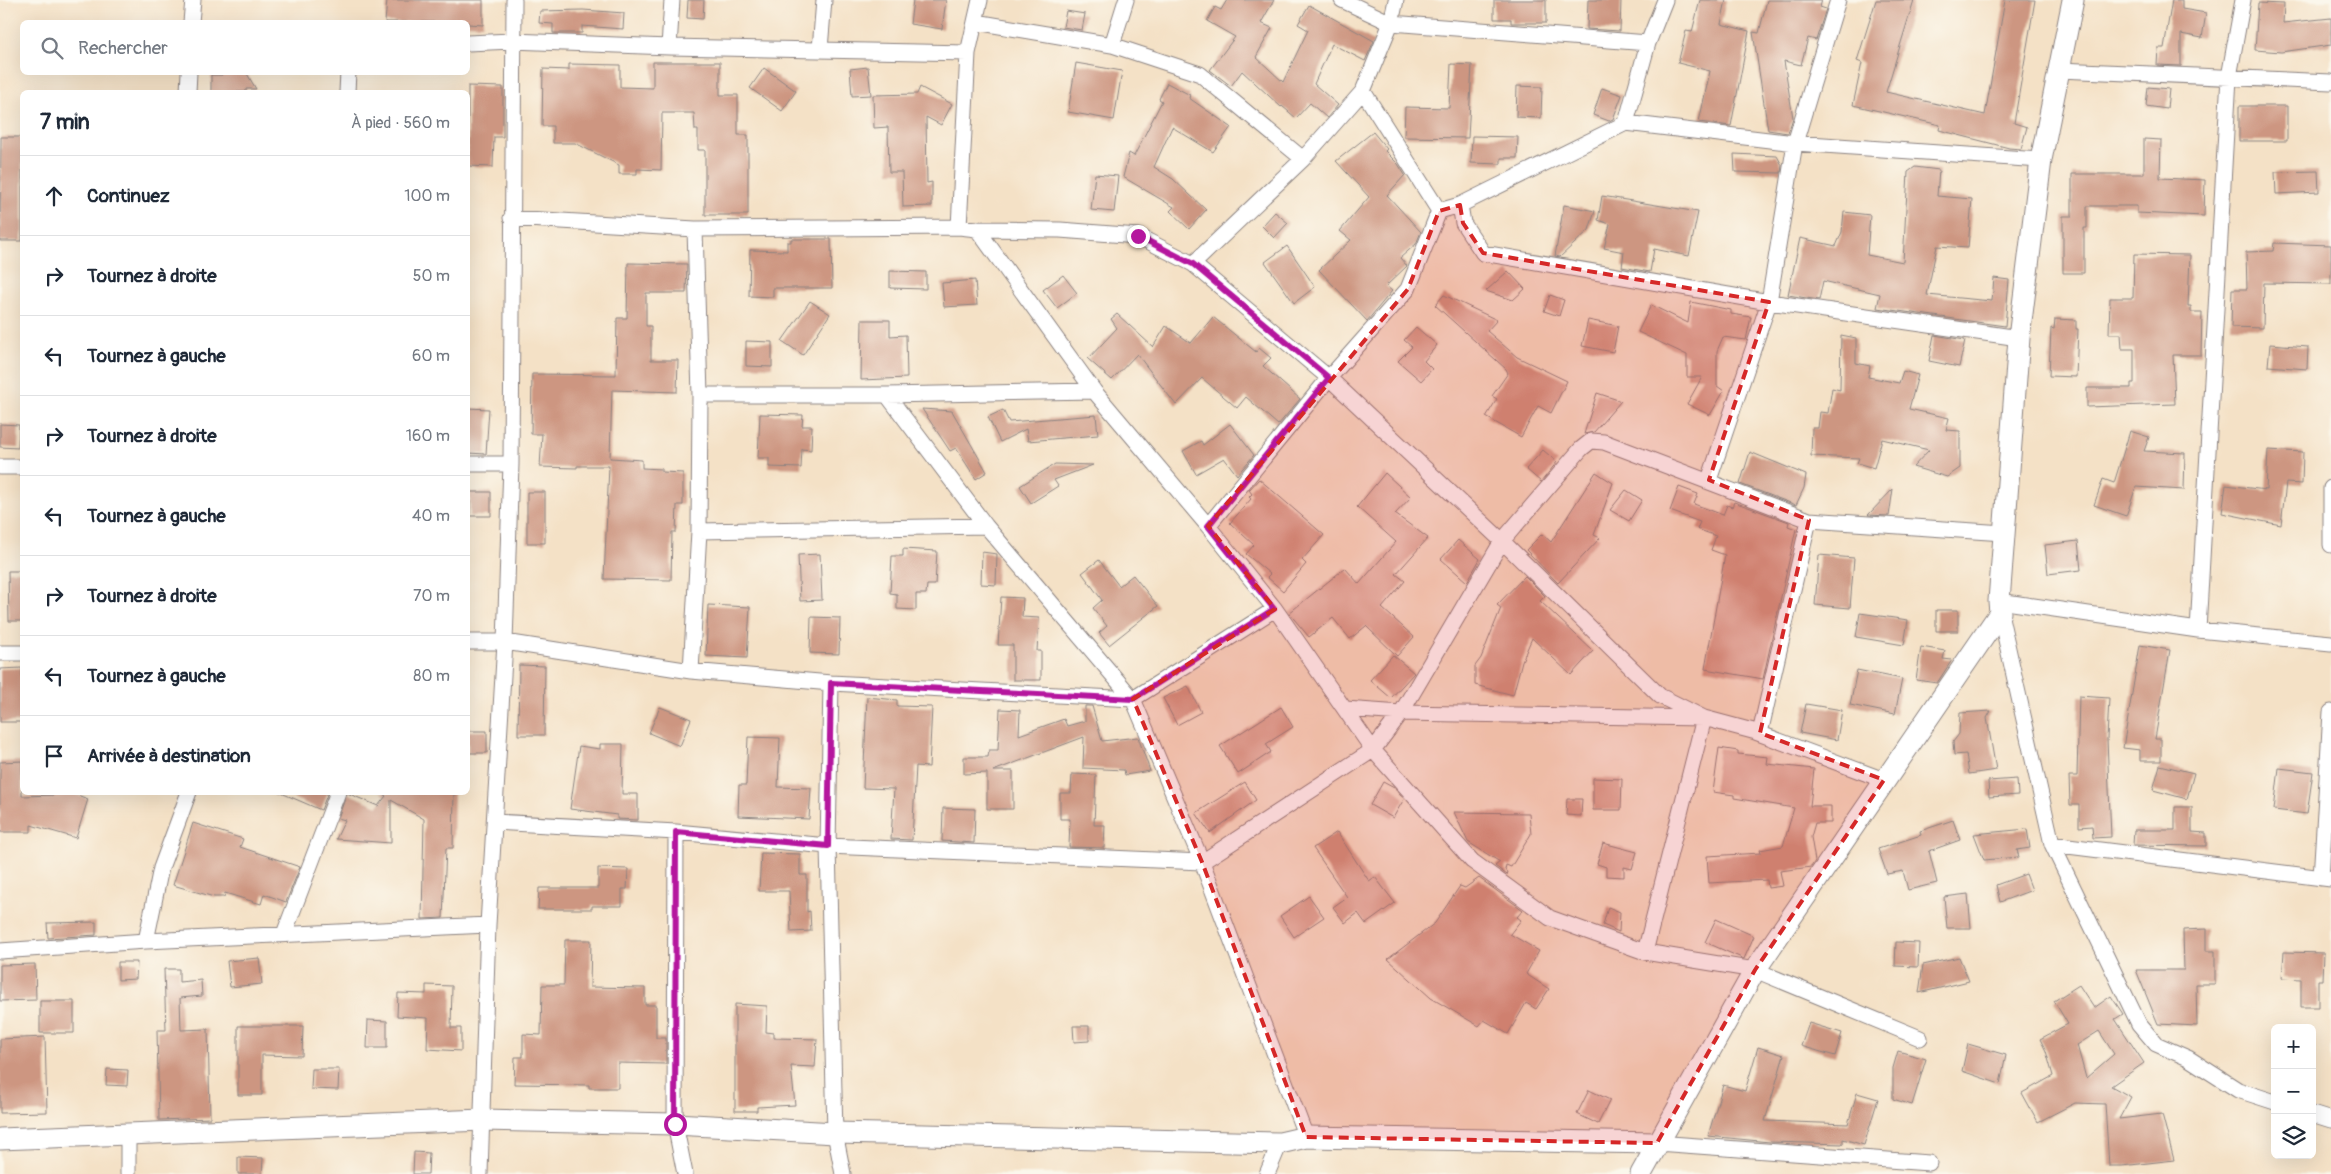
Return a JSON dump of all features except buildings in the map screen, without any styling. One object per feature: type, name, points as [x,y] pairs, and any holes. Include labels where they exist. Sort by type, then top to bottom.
[{"type":"street","points":[[191,20],[193,0]]},
{"type":"street","points":[[480,1174],[488,925],[505,642],[511,464],[512,41],[514,0]]},
{"type":"street","points":[[669,47],[672,0]]},
{"type":"street","points":[[820,49],[824,0]]},
{"type":"street","points":[[959,227],[968,53],[980,0]]},
{"type":"street","points":[[1112,45],[1126,0]]},
{"type":"street","points":[[1342,0],[1391,24],[1648,44]]},
{"type":"street","points":[[1193,264],[1303,159],[1363,91],[1391,24],[1396,0]]},
{"type":"street","points":[[1626,123],[1648,44],[1665,0]]},
{"type":"street","points":[[1709,480],[1769,302],[1795,143],[1838,0]]},
{"type":"street","points":[[2073,0],[2041,160],[2019,338],[1999,607],[2052,844],[2139,1024],[2156,1044],[2188,1058],[2238,1090],[2271,1101]]},
{"type":"street","points":[[2198,630],[2229,77],[2243,0]]},
{"type":"street","points":[[976,22],[1112,45],[1200,74],[1303,159]]},
{"type":"street","points":[[470,43],[512,41],[669,47],[968,53]]},
{"type":"street","points":[[2059,70],[2331,82]]},
{"type":"street","points":[[188,90],[189,75]]},
{"type":"street","points":[[347,90],[348,75]]},
{"type":"street","points":[[1363,91],[1439,211]]},
{"type":"street","points":[[1439,211],[1460,205],[1626,123],[1795,143],[2041,160]]},
{"type":"street","points":[[1460,205],[1463,223],[1483,253],[1769,302],[2019,338]]},
{"type":"street","points":[[1208,526],[1329,378],[1408,289],[1439,211]]},
{"type":"street","points":[[511,218],[695,229],[959,227],[1060,230],[1138,236],[1193,264],[1329,378],[1502,541],[1660,696],[1704,718],[1760,733]]},
{"type":"street","points":[[691,671],[699,531],[700,395],[695,229]]},
{"type":"street","points":[[977,229],[1094,391],[1208,526],[1274,609],[1373,750],[1472,861],[1550,918],[1645,952],[1755,970],[1920,1038]]},
{"type":"street","points":[[700,395],[887,395],[1094,391]]},
{"type":"street","points":[[887,395],[986,526],[1133,699],[1202,862],[1306,1137]]},
{"type":"street","points":[[495,822],[676,832],[828,846],[1202,862],[1373,750],[1401,713],[1502,541],[1581,449],[1591,441],[1604,442],[1709,480],[1809,520],[2004,533]]},
{"type":"street","points":[[470,464],[511,464]]},
{"type":"street","points":[[0,467],[20,467]]},
{"type":"street","points":[[2331,488],[2331,545]]},
{"type":"street","points":[[1760,733],[1809,520]]},
{"type":"street","points":[[699,531],[986,526]]},
{"type":"street","points":[[1999,607],[2331,643]]},
{"type":"street","points":[[1641,1174],[1755,970],[1999,607]]},
{"type":"street","points":[[470,642],[505,642],[691,671],[831,683],[1133,699],[1274,609]]},
{"type":"street","points":[[0,653],[20,653]]},
{"type":"street","points":[[831,683],[828,846],[834,1133],[843,1174]]},
{"type":"street","points":[[1660,696],[1884,780]]},
{"type":"street","points":[[1345,710],[1401,713],[1704,718]]},
{"type":"street","points":[[2052,844],[2326,878],[2331,712]]},
{"type":"street","points":[[1645,952],[1704,718]]},
{"type":"street","points":[[146,940],[162,868],[188,795]]},
{"type":"street","points":[[284,934],[337,795]]},
{"type":"street","points":[[676,832],[675,1124],[685,1174]]},
{"type":"street","points":[[0,951],[146,940],[488,925]]},
{"type":"street","points":[[2316,1115],[2331,1120]]},
{"type":"street","points":[[0,1139],[483,1120],[675,1124],[834,1133],[1280,1143],[1306,1137],[1657,1143],[1930,1164]]},
{"type":"street","points":[[128,1134],[128,1174]]},
{"type":"street","points":[[1267,1174],[1280,1143]]},
{"type":"highlighted area","points":[[1460,205],[1463,223],[1483,253],[1769,302],[1709,480],[1809,520],[1760,733],[1884,780],[1755,970],[1657,1143],[1306,1137],[1202,862],[1133,699],[1275,609],[1208,526],[1408,289],[1439,211]]},
{"type":"route","points":[[675,1124],[676,832],[828,846],[831,683],[1133,699],[1274,609],[1208,526],[1329,378],[1193,264],[1138,236]]}]
